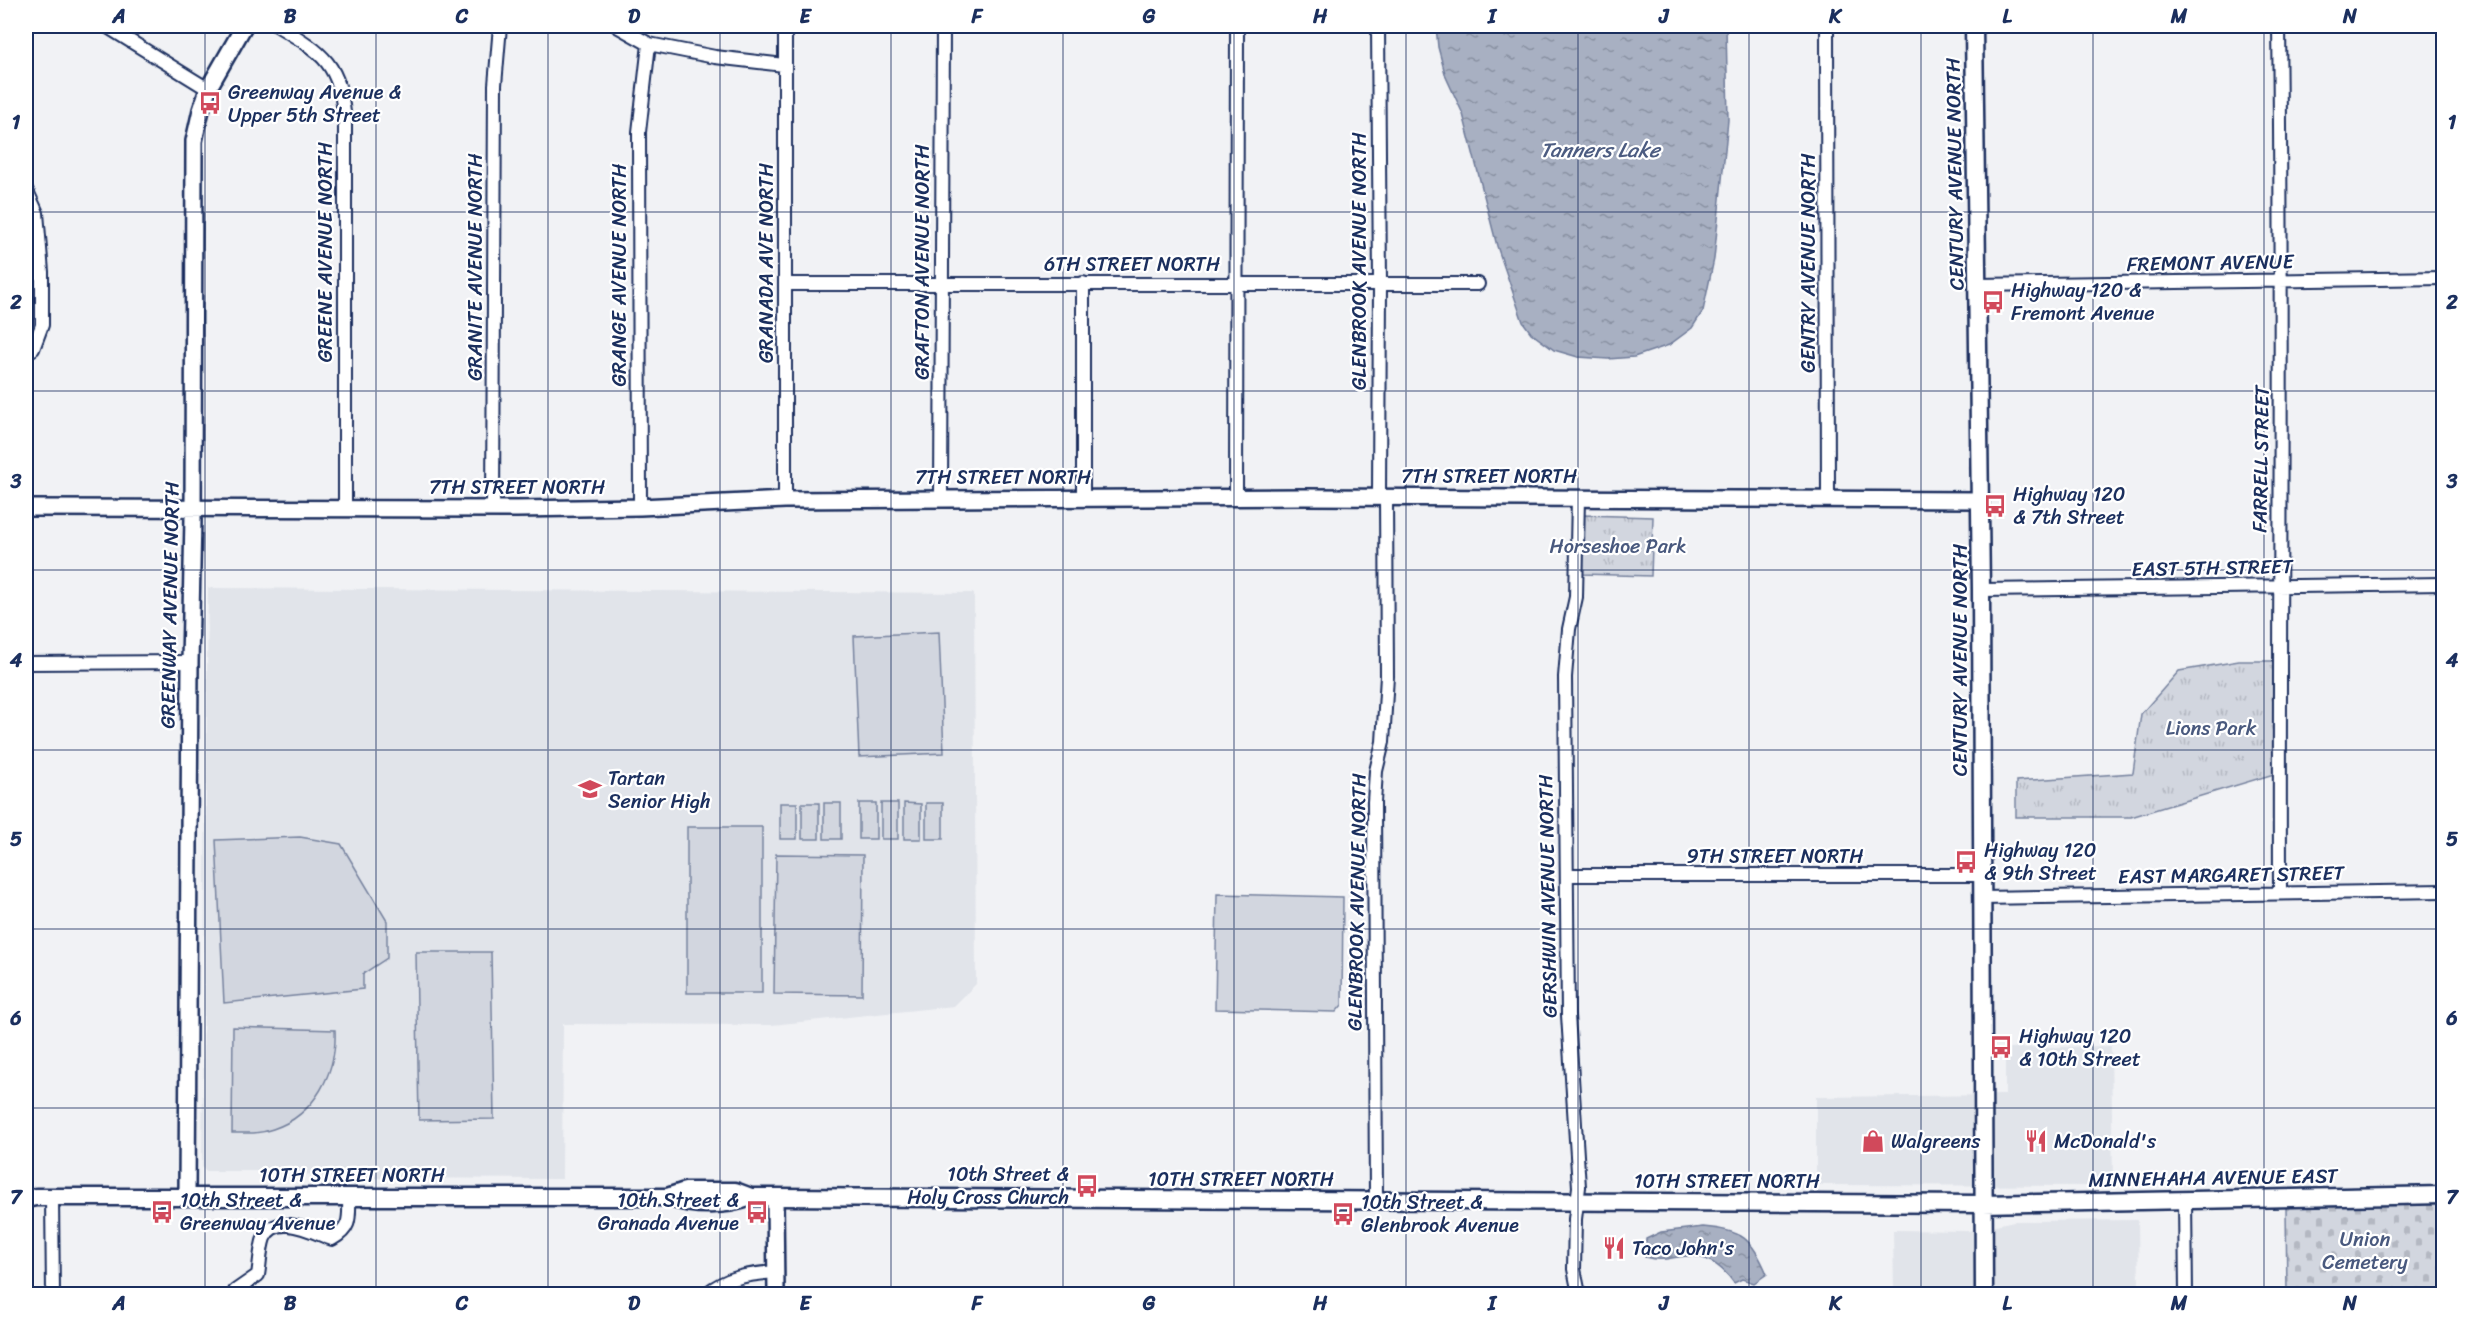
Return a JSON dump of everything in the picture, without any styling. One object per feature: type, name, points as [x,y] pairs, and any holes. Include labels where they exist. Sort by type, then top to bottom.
[{"type":"main road","name":"CENTURY AVENUE NORTH","points":[[1974,26],[1981,590],[1984,1294]]},
{"type":"main road","name":"MINNEHAHA AVENUE EAST","points":[[1983,1204],[2444,1195]]},
{"type":"main road","name":"10TH STREET NORTH","points":[[35,1197],[667,1197],[685,1203],[735,1203],[751,1197],[775,1197],[1983,1204]]},
{"type":"street","points":[[106,26],[208,89]]},
{"type":"street","name":"GREENWAY AVENUE NORTH","points":[[187,1196],[194,141],[208,89],[244,26]]},
{"type":"street","name":"GREENE AVENUE NORTH","points":[[278,26],[316,49],[336,75],[343,97],[345,122],[345,508]]},
{"type":"street","name":"GRANITE AVENUE NORTH","points":[[493,509],[495,85],[500,26]]},
{"type":"street","points":[[616,26],[649,44],[715,57],[784,65]]},
{"type":"street","name":"GRANADA AVE NORTH","points":[[785,26],[785,500]]},
{"type":"street","name":"GRAFTON AVENUE NORTH","points":[[941,499],[943,26]]},
{"type":"street","points":[[1236,497],[1237,26]]},
{"type":"street","name":"GLENBROOK AVENUE NORTH","points":[[1376,1200],[1374,802],[1376,771],[1383,742],[1387,676],[1382,496],[1378,26]]},
{"type":"street","name":"GENTRY AVENUE NORTH","points":[[1827,26],[1828,500]]},
{"type":"street","name":"FARRELL STREET","points":[[2278,26],[2282,282],[2279,587],[2280,893]]},
{"type":"street","name":"GRANGE AVENUE NORTH","points":[[640,507],[639,132],[649,44]]},
{"type":"street","points":[[26,189],[37,213],[42,272],[42,325],[33,349],[26,352]]},
{"type":"street","name":"FREMONT AVENUE","points":[[1978,285],[2444,278]]},
{"type":"street","name":"6TH STREET NORTH","points":[[786,284],[1478,284]]},
{"type":"street","points":[[1083,284],[1083,498]]},
{"type":"street","name":"7TH STREET NORTH","points":[[26,508],[493,509],[640,507],[785,500],[1382,496],[1980,500]]},
{"type":"street","name":"GERSHWIN AVENUE NORTH","points":[[1578,497],[1576,597],[1569,629],[1565,677],[1568,1015],[1579,1187],[1574,1269],[1579,1294]]},
{"type":"street","name":"EAST 5TH STREET","points":[[1981,590],[2444,584]]},
{"type":"street","points":[[26,663],[190,662]]},
{"type":"street","name":"9TH STREET NORTH","points":[[1568,875],[1982,875]]},
{"type":"street","name":"EAST MARGARET STREET","points":[[1982,898],[2444,891]]},
{"type":"street","points":[[235,1291],[258,1275],[264,1238],[271,1230],[281,1225],[291,1225],[332,1239],[344,1233],[349,1221],[349,1196]]},
{"type":"street","points":[[35,1197],[53,1294]]},
{"type":"street","points":[[775,1197],[776,1294]]},
{"type":"street","points":[[2185,1199],[2186,1294]]},
{"type":"street","points":[[705,1294],[715,1286],[740,1275],[776,1272]]},
{"type":"shaded area","name":"Tartan Senior High","points":[[208,588],[974,593],[976,984],[954,1006],[772,1025],[563,1024],[562,1179],[358,1178],[261,1171],[205,1171],[202,1167]]},
{"type":"shaded area","points":[[2111,1046],[2113,1186],[1816,1185],[1816,1097],[2005,1095],[2005,1048]]},
{"type":"shaded area","points":[[2138,1220],[2139,1289],[2132,1294],[1894,1294],[1893,1230],[1968,1231],[2014,1221]]},
{"type":"green space","name":"Horseshoe Park","points":[[1583,515],[1653,517],[1651,576],[1582,574]]},
{"type":"green space","points":[[939,632],[944,753],[859,757],[854,636]]},
{"type":"green space","name":"Lions Park","points":[[2239,661],[2275,661],[2274,774],[2131,817],[2016,817],[2016,781],[2133,773],[2141,714],[2179,671]]},
{"type":"green space","points":[[780,803],[797,803],[797,839],[780,839]]},
{"type":"green space","points":[[802,803],[819,803],[819,839],[802,839]]},
{"type":"green space","points":[[824,803],[841,803],[841,839],[824,839]]},
{"type":"green space","points":[[859,803],[876,803],[876,839],[859,839]]},
{"type":"green space","points":[[881,803],[898,803],[898,839],[881,839]]},
{"type":"green space","points":[[904,803],[921,804],[921,839],[904,839]]},
{"type":"green space","points":[[926,803],[943,803],[943,839],[926,839]]},
{"type":"green space","points":[[687,827],[762,827],[762,993],[687,993]]},
{"type":"green space","points":[[300,837],[341,844],[387,921],[387,958],[363,974],[363,989],[224,1003],[216,840]]},
{"type":"green space","points":[[776,854],[863,855],[862,995],[774,994]]},
{"type":"green space","points":[[1217,894],[1343,897],[1342,1005],[1336,1012],[1215,1009]]},
{"type":"green space","points":[[416,952],[491,952],[494,1119],[419,1120]]},
{"type":"green space","points":[[233,1027],[335,1030],[335,1046],[327,1076],[312,1103],[301,1114],[263,1132],[232,1133]]},
{"type":"green space","name":"Union Cemetery","points":[[2443,1204],[2443,1294],[2287,1294],[2286,1206]]},
{"type":"water","name":"Tanners Lake","points":[[1436,26],[1726,26],[1728,120],[1714,259],[1703,311],[1692,328],[1669,345],[1634,357],[1608,359],[1578,357],[1554,350],[1531,333],[1523,322],[1497,246],[1463,114],[1446,77],[1438,47]]},
{"type":"water","points":[[1703,1227],[1716,1228],[1744,1238],[1756,1252],[1767,1274],[1754,1283],[1742,1279],[1734,1283],[1726,1273],[1710,1261],[1698,1257],[1659,1259],[1645,1257],[1646,1239],[1661,1232]]},
{"type":"place","name":"Greenway Avenue & Upper 5th Street","points":[[210,103]]},
{"type":"place","name":"Highway 120 & Fremont Avenue","points":[[1993,302]]},
{"type":"place","name":"Highway 120 & 7th Street","points":[[1995,506]]},
{"type":"place","name":"Tartan Senior High","points":[[590,789]]},
{"type":"place","name":"Highway 120 & 9th Street","points":[[1966,862]]},
{"type":"place","name":"Highway 120 & 10th Street","points":[[2001,1047]]},
{"type":"place","name":"Walgreens","points":[[1873,1141]]},
{"type":"place","name":"McDonald's","points":[[2036,1141]]},
{"type":"place","name":"10th Street & Holy Cross Church","points":[[1087,1186]]},
{"type":"place","name":"10th Street & Greenway Avenue","points":[[162,1212]]},
{"type":"place","name":"10th Street & Granada Avenue","points":[[757,1212]]},
{"type":"place","name":"10th Street & Glenbrook Avenue","points":[[1343,1214]]},
{"type":"place","name":"Taco John's","points":[[1614,1248]]}]
